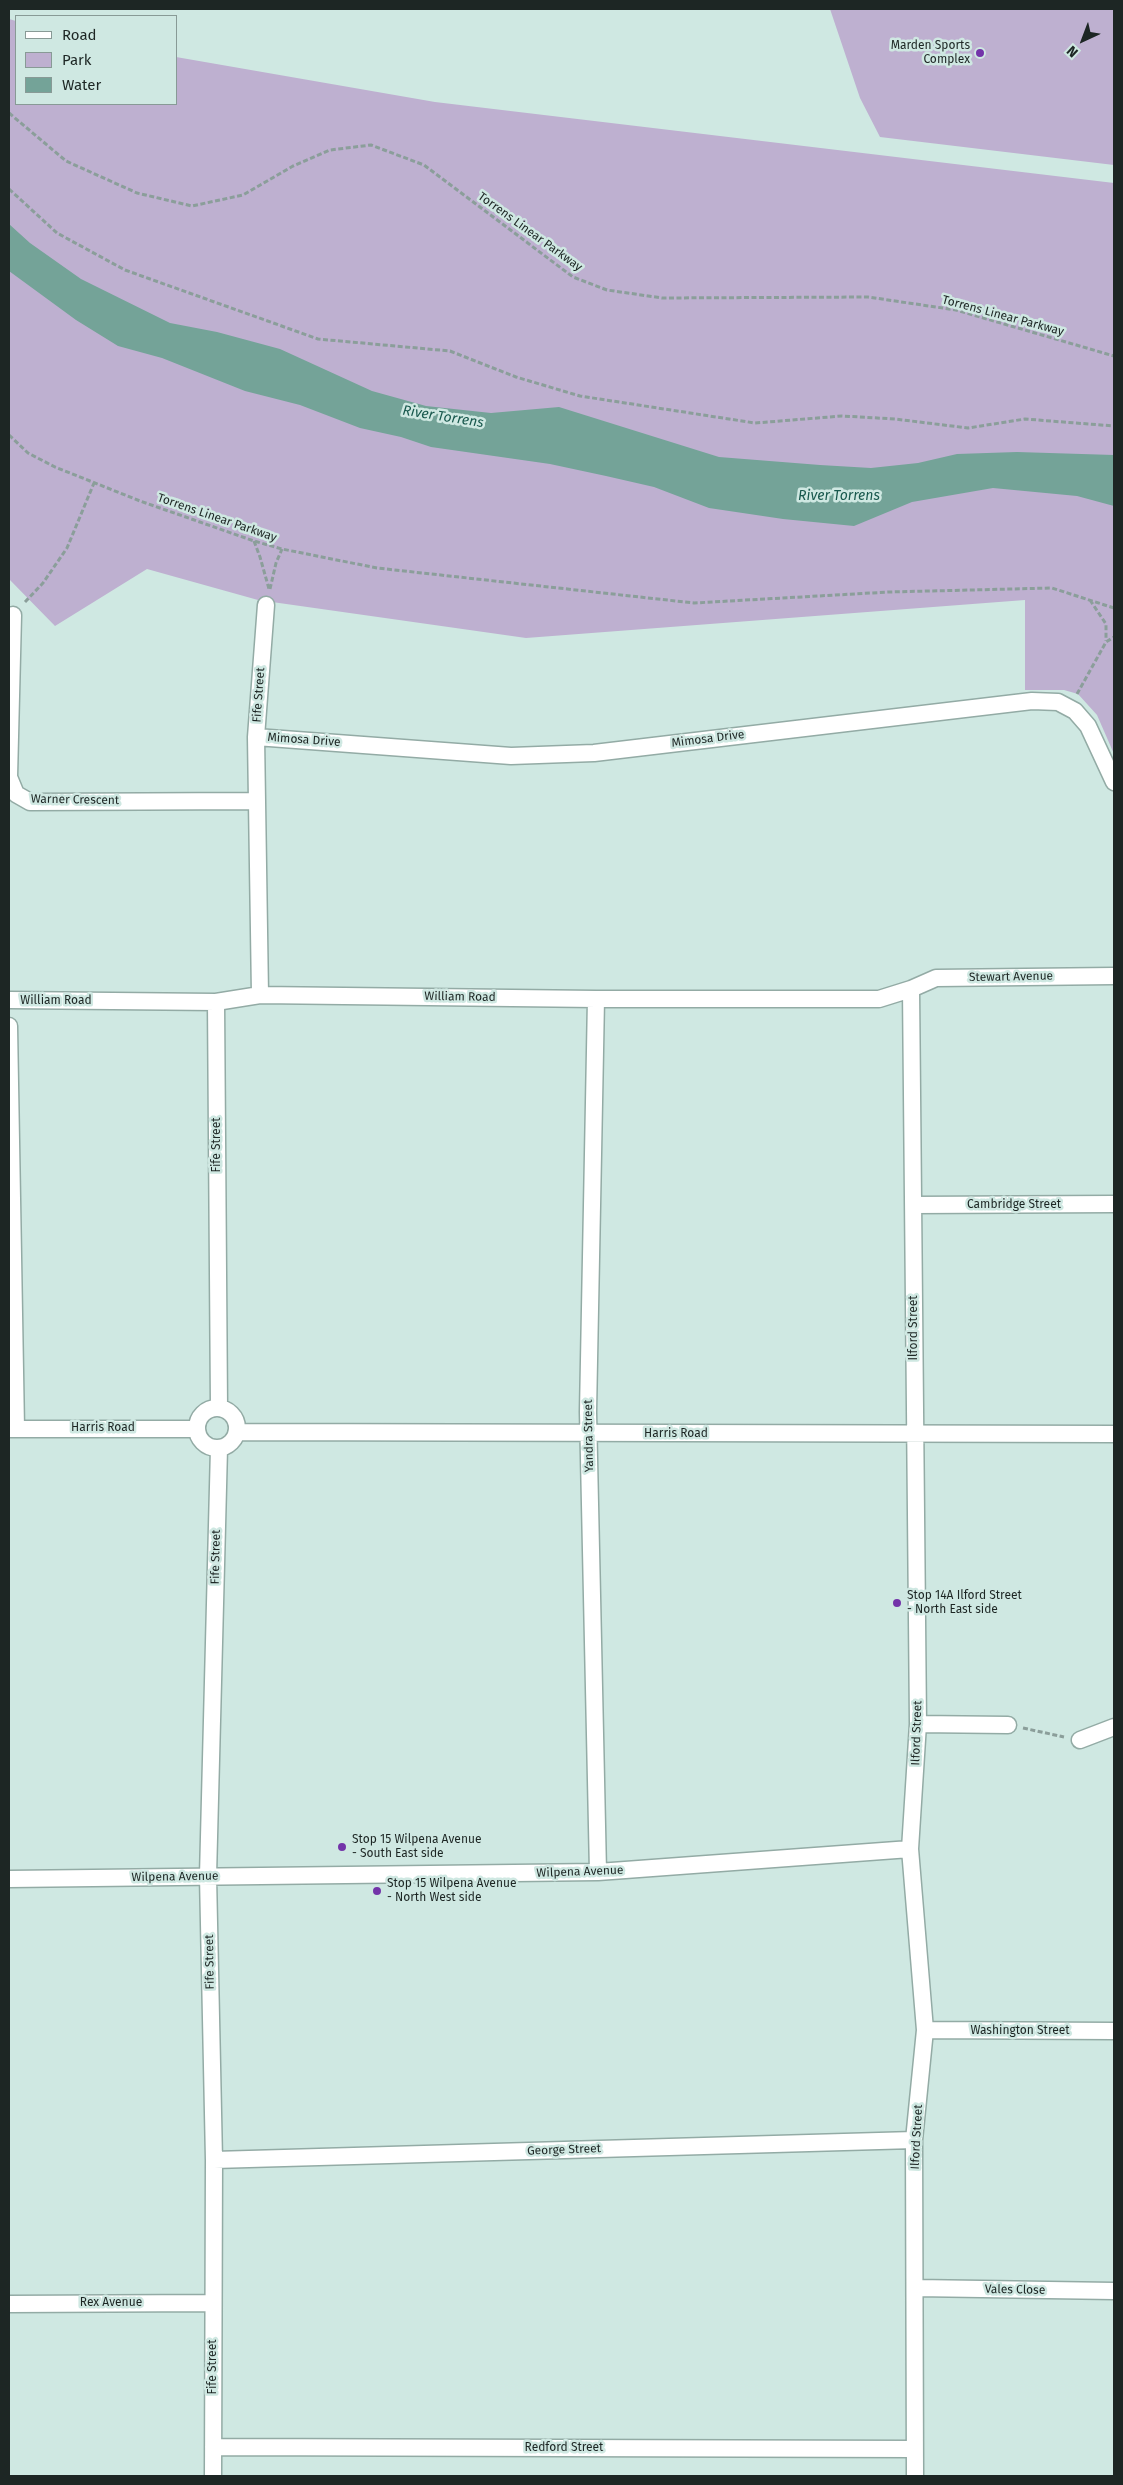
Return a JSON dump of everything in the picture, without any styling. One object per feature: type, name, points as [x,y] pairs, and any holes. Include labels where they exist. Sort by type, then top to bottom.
[{"type":"street","name":"Fife Street","points":[[260,995],[256,737],[266,605]]},
{"type":"street","name":"Warner Crescent","points":[[13,615],[9,777],[16,794],[30,802],[256,801]]},
{"type":"street","name":"Mimosa Drive","points":[[256,737],[510,756],[594,753],[1032,701],[1058,702],[1075,711],[1088,726],[1114,782]]},
{"type":"street","name":"Stewart Avenue","points":[[911,989],[936,978],[1114,976]]},
{"type":"street","name":"William Road","points":[[9,1000],[216,1002],[260,995],[596,999],[879,998],[911,989]]},
{"type":"street","name":"Ilford Street","points":[[911,989],[918,1724],[910,1849],[925,2030],[914,2140],[916,2288],[915,2476]]},
{"type":"street","name":"Yandra Street","points":[[596,999],[588,1434],[598,1872]]},
{"type":"street","name":"Fife Street","points":[[216,1002],[219,1408]]},
{"type":"street","points":[[9,1026],[12,1429]]},
{"type":"street","name":"Cambridge Street","points":[[914,1205],[1114,1204]]},
{"type":"street","points":[[219,1408],[226,1410],[235,1418],[237,1432],[228,1446],[219,1448],[210,1447],[200,1438],[197,1429],[201,1416],[206,1412],[219,1408]]},
{"type":"street","name":"Harris Road","points":[[12,1429],[197,1429]]},
{"type":"street","name":"Harris Road","points":[[237,1432],[1114,1434]]},
{"type":"street","name":"Fife Street","points":[[213,2476],[214,2160],[208,1876],[219,1448]]},
{"type":"street","points":[[918,1724],[1008,1725]]},
{"type":"street","points":[[1080,1740],[1114,1727]]},
{"type":"street","name":"Wilpena Avenue","points":[[9,1879],[598,1872],[910,1849]]},
{"type":"street","name":"Washington Street","points":[[925,2030],[1114,2031]]},
{"type":"street","name":"George Street","points":[[214,2160],[914,2140]]},
{"type":"street","name":"Vales Close","points":[[916,2288],[1114,2291]]},
{"type":"street","name":"Rex Avenue","points":[[9,2304],[213,2303]]},
{"type":"street","name":"Redford Street","points":[[213,2447],[914,2449]]},
{"type":"path","name":"Torrens Linear Parkway","points":[[9,113],[66,161],[137,193],[192,206],[243,195],[293,166],[330,150],[371,145],[424,165],[548,259],[573,276],[607,290],[662,298],[868,297],[956,310],[1114,356]]},
{"type":"path","points":[[9,188],[57,233],[125,270],[318,339],[450,351],[516,377],[580,396],[755,423],[842,416],[895,419],[968,428],[1025,420],[1114,426]]},
{"type":"path","name":"Torrens Linear Parkway","points":[[9,435],[28,453],[55,467],[254,541],[282,549],[377,568],[694,603],[889,592],[1052,588],[1114,608]]},
{"type":"path","points":[[13,615],[43,583],[67,548],[94,483]]},
{"type":"path","points":[[254,541],[270,592],[276,563],[282,549]]},
{"type":"path","points":[[1070,708],[1106,642],[1106,624],[1090,600]]},
{"type":"path","points":[[1106,642],[1114,637]]},
{"type":"path","points":[[1008,1725],[1080,1740]]},
{"type":"green space","name":"Marden Sports Complex","points":[[830,9],[1114,9],[1114,165],[880,137],[860,98]]},
{"type":"green space","points":[[9,19],[15,21],[15,105],[178,105],[178,57],[435,102],[1114,183],[1114,754],[1097,715],[1078,694],[1064,690],[1025,690],[1025,600],[526,638],[258,600],[147,569],[55,626],[9,579]]},
{"type":"water","name":"River Torrens","points":[[9,224],[30,243],[81,279],[170,323],[217,332],[280,349],[372,391],[426,406],[491,413],[559,407],[719,457],[820,465],[871,468],[918,463],[957,454],[1017,452],[1114,455],[1114,506],[1077,496],[993,488],[912,502],[854,526],[783,519],[709,508],[654,487],[606,476],[550,464],[431,447],[401,437],[360,428],[300,405],[245,391],[162,358],[118,346],[76,320],[9,271]]},
{"type":"place","name":"Marden Sports Complex","points":[[980,53]]},
{"type":"place","name":"Stop 14A Ilford Street - North East side","points":[[897,1603]]},
{"type":"place","name":"Stop 15 Wilpena Avenue - South East side","points":[[342,1847]]},
{"type":"place","name":"Stop 15 Wilpena Avenue - North West side","points":[[377,1891]]}]
